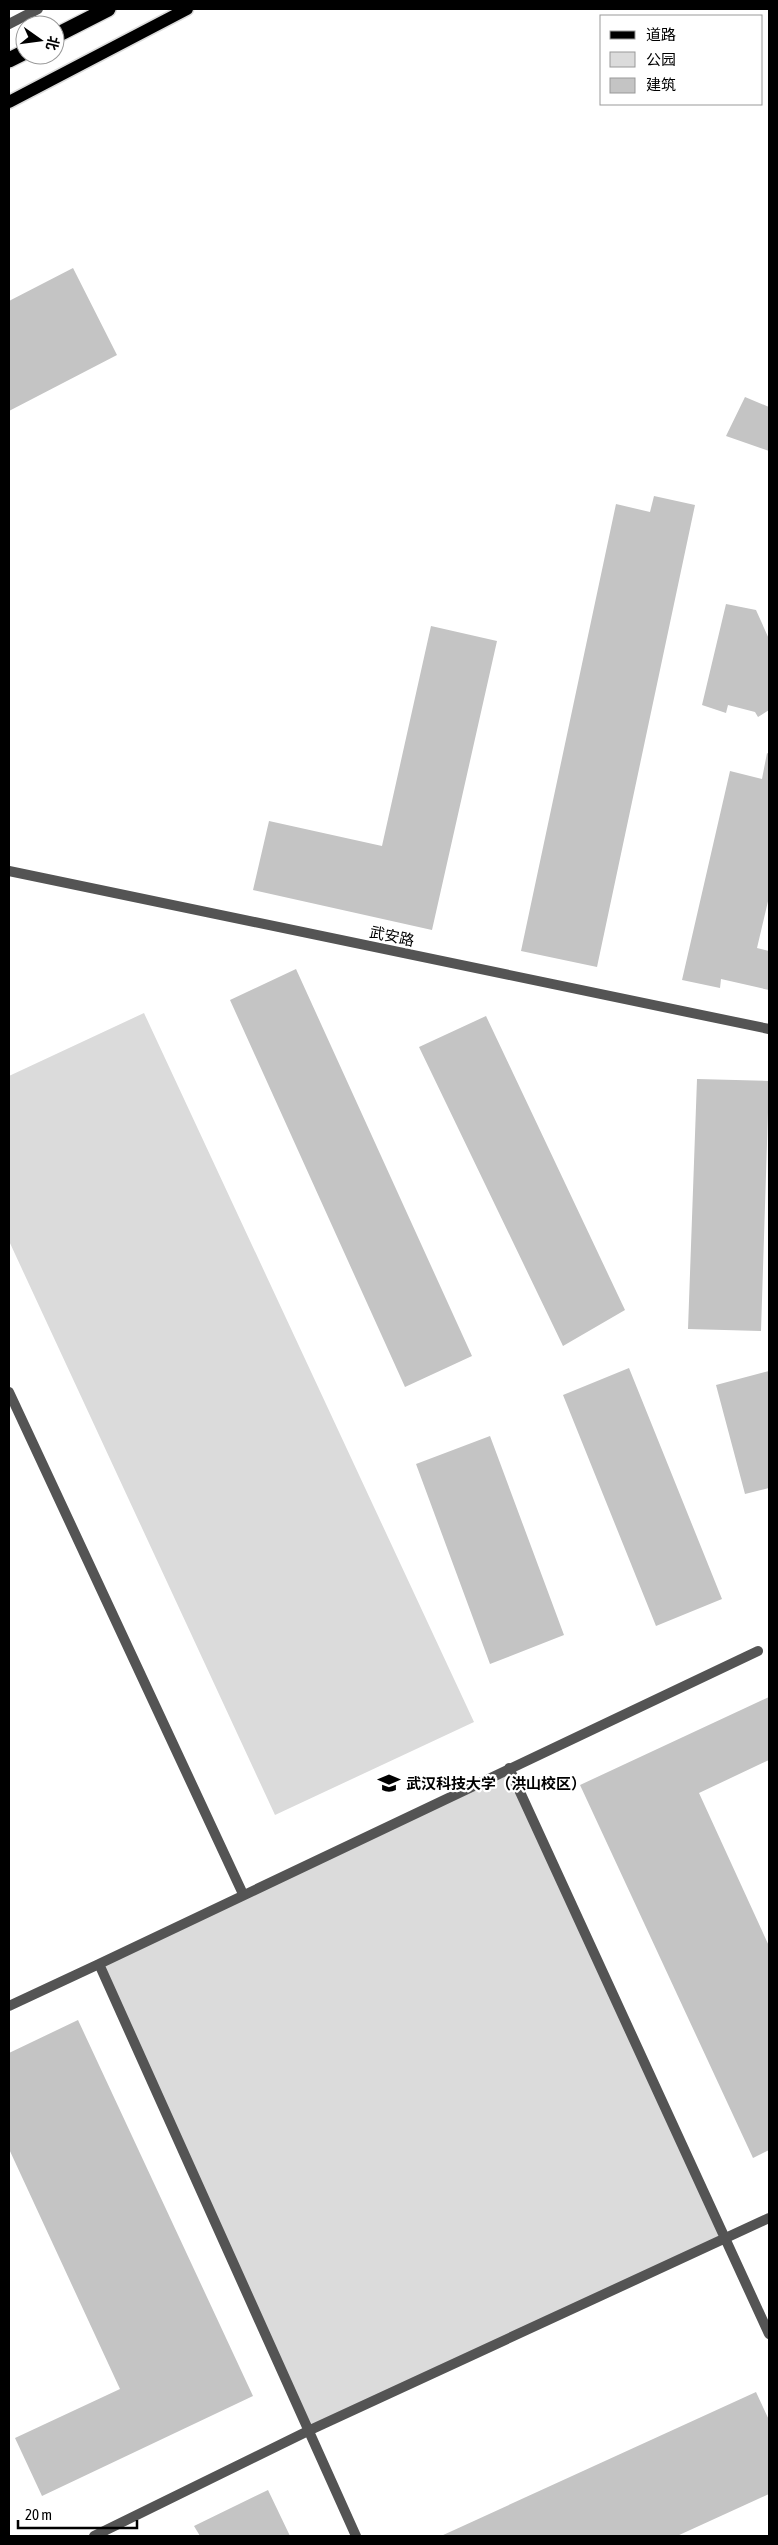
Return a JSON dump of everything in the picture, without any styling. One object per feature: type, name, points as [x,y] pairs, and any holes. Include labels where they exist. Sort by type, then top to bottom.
[{"type":"highway","points":[[65,31],[108,9]]},
{"type":"main road","points":[[9,102],[187,9]]},
{"type":"street","points":[[9,24],[38,9]]},
{"type":"street","name":"武安路","points":[[9,871],[769,1029]]},
{"type":"street","points":[[9,1392],[243,1894]]},
{"type":"street","points":[[9,2006],[758,1651]]},
{"type":"street","points":[[510,1768],[769,2334]]},
{"type":"street","points":[[99,1964],[356,2536]]},
{"type":"street","points":[[94,2536],[308,2431],[769,2218]]},
{"type":"green space","points":[[144,1013],[474,1722],[275,1815],[9,1241],[9,1076]]},
{"type":"green space","points":[[509,1768],[726,2239],[308,2431],[99,1964]]},
{"type":"building","points":[[73,268],[117,355],[9,411],[9,301]]},
{"type":"building","points":[[745,397],[769,407],[769,451],[726,436]]},
{"type":"building","points":[[654,496],[695,505],[597,967],[521,951],[616,504],[650,512]]},
{"type":"building","points":[[726,604],[756,610],[769,639],[769,710],[758,717],[755,712],[728,705],[726,713],[702,705]]},
{"type":"building","points":[[431,626],[497,641],[432,930],[253,890],[269,821],[382,846]]},
{"type":"building","points":[[767,753],[769,754],[769,897],[757,948],[769,951],[769,990],[721,979],[720,988],[682,980],[730,771],[762,779]]},
{"type":"building","points":[[296,969],[472,1356],[405,1387],[230,1000]]},
{"type":"building","points":[[486,1016],[625,1310],[563,1346],[419,1047]]},
{"type":"building","points":[[697,1079],[769,1081],[761,1331],[688,1329]]},
{"type":"building","points":[[629,1368],[722,1599],[656,1626],[563,1395]]},
{"type":"building","points":[[769,1371],[769,1488],[745,1494],[716,1385]]},
{"type":"building","points":[[490,1436],[564,1635],[490,1664],[416,1464]]},
{"type":"building","points":[[769,1697],[769,1760],[699,1793],[769,1946],[769,2150],[753,2158],[580,1785]]},
{"type":"building","points":[[78,2020],[253,2396],[42,2496],[15,2438],[120,2389],[9,2149],[9,2053]]},
{"type":"building","points":[[756,2392],[769,2420],[769,2494],[677,2536],[441,2536]]},
{"type":"building","points":[[268,2490],[290,2536],[200,2536],[194,2526]]},
{"type":"place","name":"武汉科技大学（洪山校区）","points":[[389,1783]]}]
